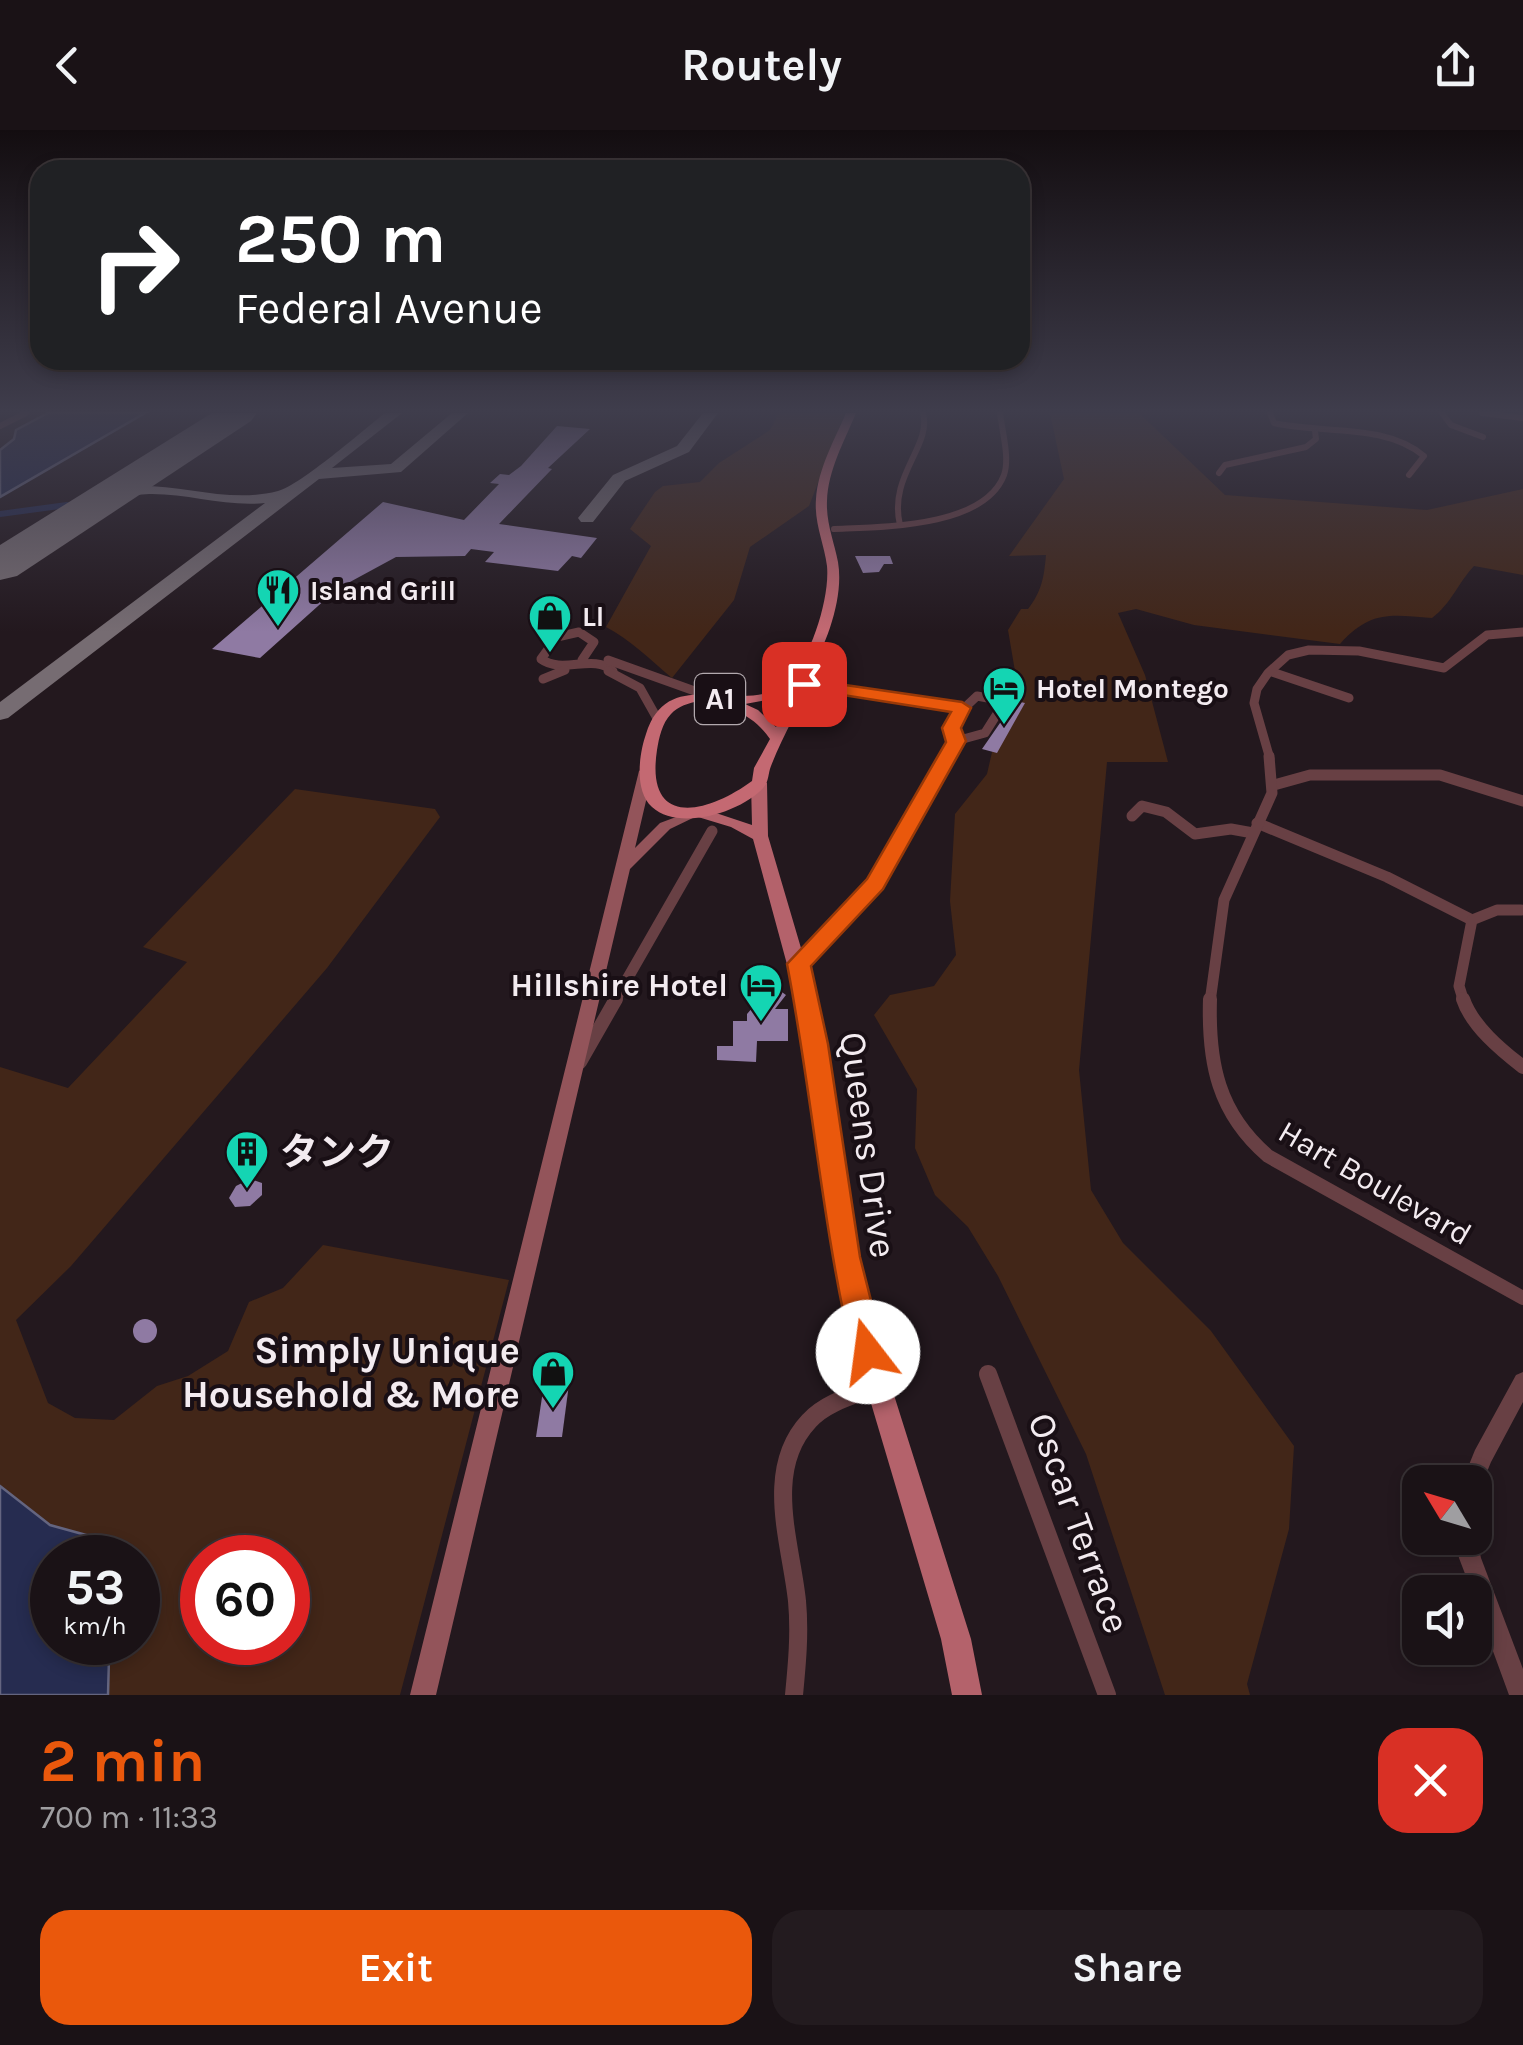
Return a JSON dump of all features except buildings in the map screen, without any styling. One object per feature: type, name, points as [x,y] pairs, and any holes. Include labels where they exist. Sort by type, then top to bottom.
[{"type":"highway","name":"A1","points":[[648,761],[658,720],[672,705],[687,698],[766,697],[792,686],[820,635],[832,594],[832,568],[820,509],[823,486]]},
{"type":"highway","name":"A1","points":[[759,782],[762,768],[834,629],[844,582],[842,555],[834,529],[834,486]]},
{"type":"highway","name":"A1","points":[[720,699],[760,716],[777,738]]},
{"type":"highway","points":[[648,761],[652,797],[668,810],[698,815],[728,804],[759,782]]},
{"type":"main road","points":[[423,1695],[648,761]]},
{"type":"main road","name":"Queens Drive","points":[[759,782],[760,836],[799,964],[814,1033],[845,1257],[878,1386],[956,1639],[968,1695]]},
{"type":"main road","points":[[620,871],[664,826],[698,815],[737,823],[760,836]]},
{"type":"street","points":[[900,486],[893,506],[900,525]]},
{"type":"street","points":[[834,529],[900,525],[952,516],[997,486]]},
{"type":"street","points":[[1523,632],[1486,636],[1444,668],[1390,654],[1306,649],[1292,652],[1256,692],[1253,708],[1274,785],[1310,775],[1440,775],[1523,801]]},
{"type":"street","points":[[613,672],[604,664],[582,660],[557,668],[541,659],[548,645],[565,633],[586,634],[598,655],[634,672],[720,699]]},
{"type":"street","points":[[582,660],[592,647]]},
{"type":"street","points":[[543,679],[568,669],[613,672],[639,682],[651,699],[658,720]]},
{"type":"street","points":[[1272,672],[1348,698]]},
{"type":"street","points":[[804,684],[962,708]]},
{"type":"street","points":[[799,964],[875,884],[956,741],[985,734],[1002,706],[993,699],[977,696],[962,708],[952,728],[951,737],[956,741]]},
{"type":"street","name":"Hart Boulevard","points":[[1274,785],[1218,915],[1210,1055],[1217,1089],[1227,1110],[1243,1136],[1281,1164],[1523,1298]]},
{"type":"street","points":[[1132,816],[1142,806],[1166,812],[1195,834],[1255,828],[1387,877],[1472,920],[1497,910],[1522,910]]},
{"type":"street","points":[[568,1083],[712,831]]},
{"type":"street","points":[[1472,920],[1458,986],[1467,1010],[1504,1052],[1523,1067]]},
{"type":"street","name":"Oscar Terrace","points":[[988,1374],[1107,1695]]},
{"type":"street","points":[[794,1695],[798,1606],[786,1514],[786,1465],[798,1435],[824,1408],[878,1386]]},
{"type":"street","points":[[1479,1465],[1521,1392]]},
{"type":"street","points":[[1470,1555],[1521,1695]]},
{"type":"shaded area","points":[[663,486],[817,486],[809,506],[750,547],[734,600],[672,678],[606,627],[651,546],[630,529]]},
{"type":"shaded area","points":[[1059,486],[1216,486],[1225,495],[1427,510],[1523,489],[1523,575],[1474,566],[1432,618],[1382,617],[1362,625],[1340,644],[1194,625],[1136,609],[1118,613],[1145,675],[1168,762],[1107,762],[1079,1070],[1091,1190],[1123,1243],[1211,1331],[1294,1446],[1289,1529],[1247,1684],[1250,1695],[1165,1695],[1086,1454],[998,1276],[968,1227],[935,1195],[915,1148],[917,1089],[874,1015],[890,995],[934,986],[956,955],[950,901],[955,814],[987,774],[995,739],[1019,695],[1008,630],[1021,609],[1028,609],[1036,596],[1046,555],[1009,556]]},
{"type":"shaded area","points":[[295,789],[435,809],[440,817],[327,968],[71,1266],[16,1320],[48,1403],[75,1418],[114,1420],[157,1386],[188,1376],[228,1351],[249,1302],[283,1288],[323,1245],[509,1280],[400,1695],[108,1695],[109,1665],[160,1665],[160,1535],[86,1535],[50,1525],[0,1486],[0,1067],[68,1088],[187,962],[143,947]]},
{"type":"water","points":[[0,486],[19,486],[0,497]]},
{"type":"water","points":[[0,1486],[50,1525],[86,1535],[30,1535],[30,1665],[109,1665],[108,1695],[0,1695]]},
{"type":"waterway","points":[[0,514],[67,505]]},
{"type":"taxiway","points":[[0,713],[299,486]]},
{"type":"taxiway","points":[[587,518],[613,486]]},
{"type":"taxiway","points":[[114,493],[154,489],[238,499],[284,495]]},
{"type":"runway","points":[[0,566],[124,486]]},
{"type":"place","name":"Island Grill","points":[[278,628]]},
{"type":"place","name":"Ll","points":[[550,654]]},
{"type":"place","name":"Hotel Montego","points":[[1004,726]]},
{"type":"place","name":"Hillshire Hotel","points":[[761,1023]]},
{"type":"place","name":"タンク","points":[[247,1190]]},
{"type":"place","name":"Simply Unique Household & More","points":[[553,1410]]},
{"type":"route","points":[[804,684],[962,708],[952,728],[951,737],[956,741],[875,884],[799,964],[816,1044],[845,1257],[868,1352]]}]
